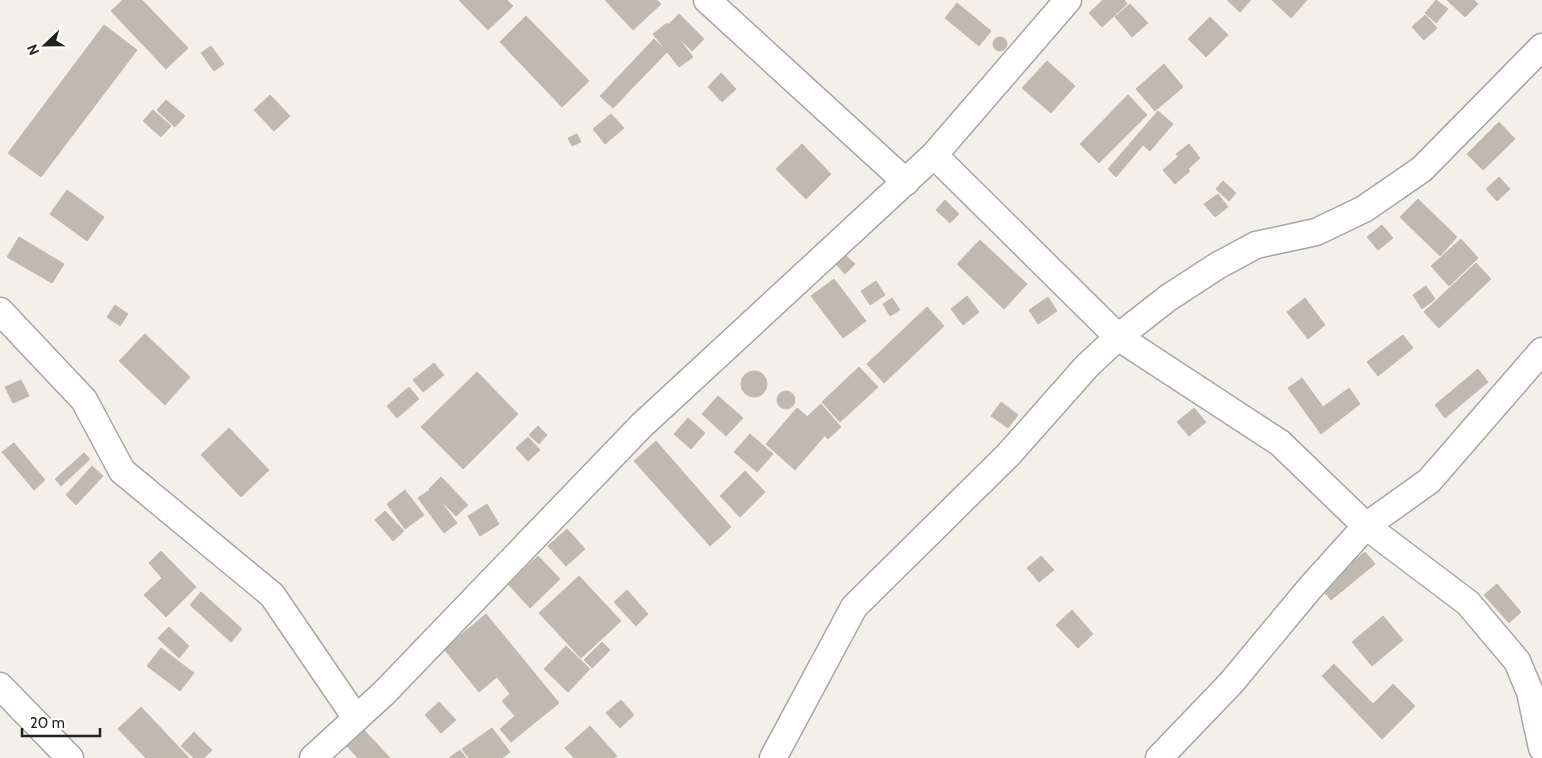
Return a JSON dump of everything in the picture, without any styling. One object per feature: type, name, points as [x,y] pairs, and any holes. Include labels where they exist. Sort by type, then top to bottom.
[{"type":"street","points":[[707,0],[906,182]]},
{"type":"street","points":[[322,755],[642,425],[934,155],[1068,0]]},
{"type":"street","points":[[773,758],[854,607],[1008,455],[1087,366],[1118,337],[1168,298],[1256,245],[1316,232],[1364,209],[1422,169],[1542,47]]},
{"type":"street","points":[[934,155],[1118,337],[1280,443],[1366,526],[1468,603],[1518,661],[1530,692],[1542,748]]},
{"type":"street","points":[[0,311],[84,400],[122,470],[272,595],[356,718]]},
{"type":"street","points":[[1159,758],[1231,683],[1310,588],[1366,526],[1429,481],[1542,351]]},
{"type":"street","points":[[0,686],[70,758]]},
{"type":"building","points":[[123,0],[142,0],[188,48],[166,69],[111,11]]},
{"type":"building","points":[[459,0],[507,0],[513,6],[488,30]]},
{"type":"building","points":[[605,0],[657,0],[661,4],[633,30]]},
{"type":"building","points":[[1103,0],[1124,0],[1127,4],[1102,27],[1089,13]]},
{"type":"building","points":[[1227,0],[1251,0],[1240,12]]},
{"type":"building","points":[[1272,0],[1307,0],[1291,18]]},
{"type":"building","points":[[1436,0],[1448,9],[1436,23],[1425,13]]},
{"type":"building","points":[[1447,0],[1474,0],[1478,4],[1465,17]]},
{"type":"building","points":[[957,3],[991,31],[979,46],[945,18]]},
{"type":"building","points":[[1130,4],[1148,23],[1132,37],[1115,17]]},
{"type":"building","points":[[679,14],[704,39],[692,51],[667,26]]},
{"type":"building","points":[[1425,15],[1437,28],[1424,40],[1412,27]]},
{"type":"building","points":[[526,16],[589,81],[562,107],[500,42]]},
{"type":"building","points":[[1210,17],[1228,35],[1206,57],[1188,39]]},
{"type":"building","points":[[667,23],[693,57],[679,67],[653,34]]},
{"type":"building","points":[[104,25],[137,50],[41,177],[8,153]]},
{"type":"building","points":[[997,37],[1003,37],[1007,44],[1003,51],[997,51],[993,47],[993,41]]},
{"type":"building","points":[[654,39],[667,52],[613,108],[600,96]]},
{"type":"building","points":[[211,46],[224,64],[214,71],[201,53]]},
{"type":"building","points":[[1047,61],[1075,86],[1051,113],[1022,88]]},
{"type":"building","points":[[1164,64],[1183,87],[1155,111],[1136,89]]},
{"type":"building","points":[[721,73],[736,89],[722,102],[708,87]]},
{"type":"building","points":[[270,95],[290,116],[274,131],[254,110]]},
{"type":"building","points":[[1128,95],[1147,115],[1099,163],[1080,144]]},
{"type":"building","points":[[166,100],[185,116],[175,127],[157,110]]},
{"type":"building","points":[[153,110],[171,126],[161,137],[143,121]]},
{"type":"building","points":[[1158,111],[1173,124],[1150,151],[1143,145],[1116,177],[1108,169]]},
{"type":"building","points":[[611,114],[624,128],[605,144],[593,129]]},
{"type":"building","points":[[1499,122],[1515,139],[1483,170],[1467,154]]},
{"type":"building","points":[[577,134],[581,142],[572,146],[568,138]]},
{"type":"building","points":[[802,144],[831,174],[806,199],[776,169]]},
{"type":"building","points":[[1189,144],[1200,158],[1188,169],[1176,154]]},
{"type":"building","points":[[1178,157],[1190,171],[1175,184],[1163,170]]},
{"type":"building","points":[[1499,177],[1510,189],[1497,201],[1486,189]]},
{"type":"building","points":[[1223,181],[1236,193],[1229,201],[1216,189]]},
{"type":"building","points":[[67,190],[104,217],[87,241],[50,214]]},
{"type":"building","points":[[1218,194],[1228,207],[1215,217],[1204,204]]},
{"type":"building","points":[[1418,199],[1457,237],[1440,256],[1400,217]]},
{"type":"building","points":[[945,200],[959,214],[950,223],[936,210]]},
{"type":"building","points":[[1382,225],[1393,238],[1378,250],[1367,237]]},
{"type":"building","points":[[19,237],[64,264],[52,283],[7,257]]},
{"type":"building","points":[[1461,239],[1478,258],[1449,286],[1431,266]]},
{"type":"building","points":[[980,240],[1027,284],[1004,309],[957,264]]},
{"type":"building","points":[[845,255],[855,264],[845,274],[836,264]]},
{"type":"building","points":[[1476,263],[1491,279],[1439,328],[1424,312]]},
{"type":"building","points":[[834,279],[866,321],[843,338],[811,296]]},
{"type":"building","points":[[876,281],[885,295],[870,305],[861,291]]},
{"type":"building","points":[[1426,286],[1435,299],[1422,309],[1413,295]]},
{"type":"building","points":[[967,296],[979,312],[963,325],[951,309]]},
{"type":"building","points":[[1048,297],[1057,311],[1038,324],[1029,310]]},
{"type":"building","points":[[892,298],[900,310],[890,316],[883,304]]},
{"type":"building","points":[[1305,298],[1325,325],[1308,339],[1287,312]]},
{"type":"building","points":[[115,305],[128,314],[120,326],[107,317]]},
{"type":"building","points":[[927,307],[944,326],[884,383],[867,364]]},
{"type":"building","points":[[145,334],[190,377],[165,405],[119,361]]},
{"type":"building","points":[[1403,335],[1413,348],[1378,376],[1367,362]]},
{"type":"building","points":[[434,363],[444,375],[423,392],[413,380]]},
{"type":"building","points":[[859,367],[878,387],[840,422],[822,402]]},
{"type":"building","points":[[1478,369],[1488,382],[1445,418],[1435,405]]},
{"type":"building","points":[[754,371],[763,375],[767,384],[763,393],[754,397],[745,393],[741,384],[745,375]]},
{"type":"building","points":[[477,372],[518,414],[463,469],[421,427]]},
{"type":"building","points":[[1302,378],[1323,407],[1349,388],[1360,404],[1321,434],[1288,388]]},
{"type":"building","points":[[21,380],[29,396],[13,403],[5,387]]},
{"type":"building","points":[[409,387],[419,399],[397,418],[387,406]]},
{"type":"building","points":[[786,391],[794,396],[795,400],[790,408],[786,409],[778,404],[777,400],[782,392]]},
{"type":"building","points":[[718,396],[743,418],[726,436],[702,414]]},
{"type":"building","points":[[1001,402],[1018,415],[1008,428],[991,416]]},
{"type":"building","points":[[821,404],[841,427],[828,439],[808,416]]},
{"type":"building","points":[[797,408],[827,433],[795,470],[766,444]]},
{"type":"building","points":[[1194,408],[1206,422],[1189,436],[1177,422]]},
{"type":"building","points":[[688,418],[705,433],[691,449],[674,434]]},
{"type":"building","points":[[538,426],[547,435],[539,444],[529,435]]},
{"type":"building","points":[[229,428],[269,470],[241,497],[201,455]]},
{"type":"building","points":[[750,434],[773,454],[757,472],[734,452]]},
{"type":"building","points":[[528,437],[540,450],[528,461],[516,448]]},
{"type":"building","points":[[656,441],[731,527],[710,546],[634,461]]},
{"type":"building","points":[[14,443],[45,480],[34,490],[2,452]]},
{"type":"building","points":[[84,453],[90,459],[61,486],[55,479]]},
{"type":"building","points":[[92,466],[103,476],[76,505],[66,495]]},
{"type":"building","points":[[745,471],[765,492],[740,517],[720,496]]},
{"type":"building","points":[[441,477],[468,505],[456,516],[429,489]]},
{"type":"building","points":[[431,489],[457,523],[444,533],[418,498]]},
{"type":"building","points":[[405,490],[424,515],[405,529],[387,504]]},
{"type":"building","points":[[487,504],[499,524],[480,536],[468,516]]},
{"type":"building","points":[[385,511],[404,531],[393,541],[375,520]]},
{"type":"building","points":[[567,529],[585,549],[566,566],[548,546]]},
{"type":"building","points":[[161,551],[196,587],[166,617],[144,595],[162,578],[149,563]]},
{"type":"building","points":[[1365,552],[1375,564],[1331,600],[1321,588]]},
{"type":"building","points":[[538,556],[560,579],[530,608],[508,584]]},
{"type":"building","points":[[1041,556],[1054,570],[1039,582],[1027,568]]},
{"type":"building","points":[[579,576],[621,621],[581,658],[539,613]]},
{"type":"building","points":[[1497,584],[1521,612],[1509,623],[1484,595]]},
{"type":"building","points":[[627,590],[648,614],[636,626],[614,602]]},
{"type":"building","points":[[201,592],[242,629],[231,642],[190,605]]},
{"type":"building","points":[[1072,610],[1093,634],[1078,648],[1056,625]]},
{"type":"building","points":[[486,614],[559,703],[511,742],[500,729],[515,716],[502,701],[510,694],[497,677],[479,692],[444,649]]},
{"type":"building","points":[[1383,616],[1403,640],[1372,666],[1352,642]]},
{"type":"building","points":[[169,627],[189,646],[179,658],[158,638]]},
{"type":"building","points":[[602,642],[610,650],[592,668],[584,660]]},
{"type":"building","points":[[566,646],[590,669],[568,692],[544,669]]},
{"type":"building","points":[[161,648],[194,673],[180,691],[147,666]]},
{"type":"building","points":[[1334,664],[1373,704],[1393,684],[1415,706],[1382,739],[1322,676]]},
{"type":"building","points":[[621,700],[634,715],[620,728],[606,713]]},
{"type":"building","points":[[439,702],[456,720],[441,733],[425,715]]},
{"type":"building","points":[[141,707],[189,758],[146,758],[118,729]]},
{"type":"building","points":[[590,726],[617,756],[614,758],[574,758],[565,748]]},
{"type":"building","points":[[492,728],[510,752],[502,758],[469,758],[462,749]]},
{"type":"building","points":[[363,729],[390,758],[358,758],[346,745]]},
{"type":"building","points":[[194,732],[212,750],[204,758],[194,758],[181,746]]},
{"type":"building","points":[[460,750],[466,758],[449,758]]}]
